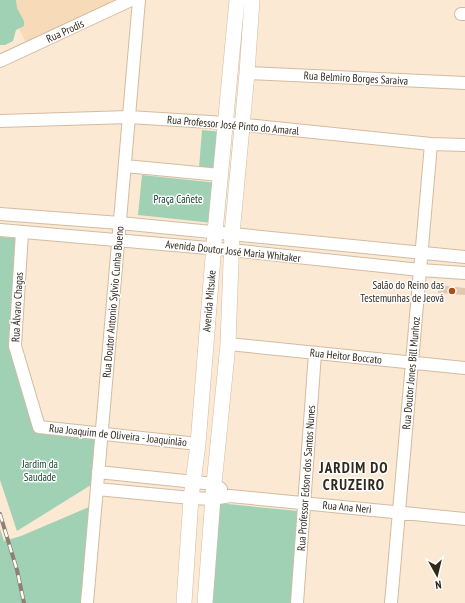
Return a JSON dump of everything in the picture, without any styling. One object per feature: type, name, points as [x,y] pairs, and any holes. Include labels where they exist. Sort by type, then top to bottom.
[{"type":"main road","name":"Avenida Mitsuke","points":[[184,603],[191,498],[198,444],[214,232],[237,0]]},
{"type":"main road","name":"Avenida Mitsuke","points":[[205,603],[214,484],[228,344],[232,234],[252,0]]},
{"type":"main road","points":[[230,80],[246,77]]},
{"type":"street","name":"Rua Prodis","points":[[0,61],[130,0]]},
{"type":"street","name":"Rua Doutor Antonio Sylvio Cunha Bueno","points":[[87,603],[139,0]]},
{"type":"street","name":"Rua Belmiro Borges Saraiva","points":[[246,77],[465,83]]},
{"type":"street","name":"Rua Professor José Pinto do Amaral","points":[[0,121],[129,117],[226,123],[431,144],[465,145]]},
{"type":"street","name":"Rua Doutor Jones Bill Munhoz","points":[[391,603],[431,144]]},
{"type":"street","points":[[125,166],[220,174]]},
{"type":"street","name":"Avenida Doutor José Maria Whitaker","points":[[0,214],[120,223],[465,256]]},
{"type":"street","name":"Avenida Doutor José Maria Whitaker","points":[[0,230],[231,250],[465,274]]},
{"type":"street","name":"Rua Álvaro Chagas","points":[[22,232],[15,346],[39,427]]},
{"type":"street","name":"Rua Heitor Boccato","points":[[228,344],[465,368]]},
{"type":"street","name":"Rua Professor Edson dos Santos Nunes","points":[[297,603],[315,353]]},
{"type":"street","name":"Rua Joaquim de Oliveira - Joaquinlão","points":[[39,427],[198,444]]},
{"type":"street","points":[[98,472],[214,484],[230,496]]},
{"type":"street","name":"Rua Ana Neri","points":[[97,489],[191,498],[213,499],[230,496],[465,519]]},
{"type":"shaded area","points":[[5,0],[116,0],[26,43]]},
{"type":"green space","points":[[0,0],[16,0],[17,8],[24,21],[24,26],[16,30],[13,41],[5,45],[0,45]]},
{"type":"green space","points":[[202,130],[223,132],[220,169],[199,168]]},
{"type":"green space","name":"Praça Cañete","points":[[142,175],[218,183],[213,223],[138,215]]},
{"type":"green space","name":"Jardim da Saudade","points":[[0,237],[17,238],[11,350],[38,431],[99,437],[91,485],[17,531],[0,480]]},
{"type":"green space","points":[[217,503],[298,511],[293,603],[211,603]]},
{"type":"green space","points":[[89,507],[81,603],[0,603],[0,529],[4,541],[21,536]]},
{"type":"building","name":"Salão do Reino das Testemunhas de Jeová","points":[[438,285],[465,288],[465,295],[438,293]]},
{"type":"railway","points":[[0,514],[17,570],[24,603]]},
{"type":"place","name":"Salão do Reino das Testemunhas de Jeová","points":[[452,291]]},
{"type":"district","name":"JARDIM DO CRUZEIRO","points":[[354,476]]}]
